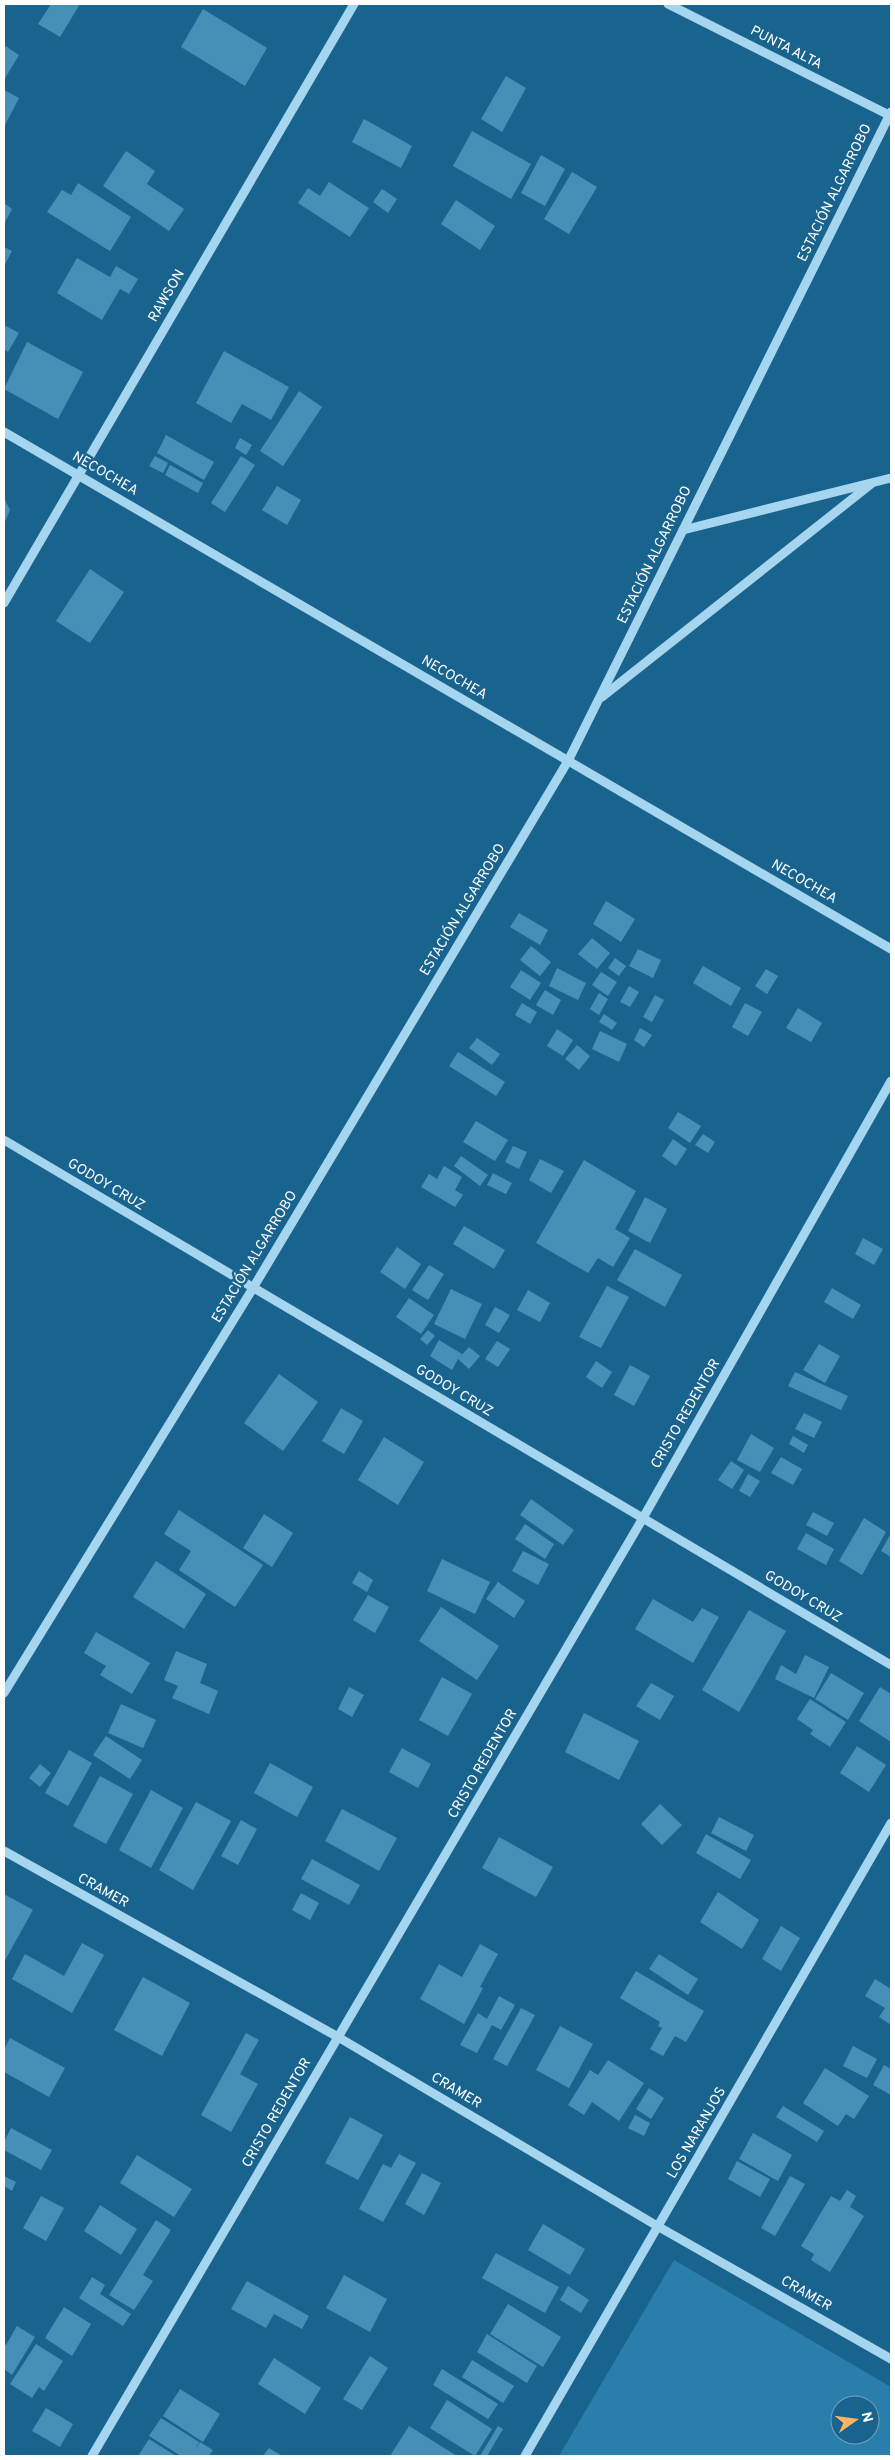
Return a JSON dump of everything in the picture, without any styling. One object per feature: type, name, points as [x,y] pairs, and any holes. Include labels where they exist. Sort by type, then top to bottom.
[{"type":"street","name":"RAWSON","points":[[4,603],[354,4]]},
{"type":"street","name":"PUNTA ALTA","points":[[668,4],[890,115]]},
{"type":"street","name":"ESTACIÓN ALGARROBO","points":[[4,1692],[253,1288],[568,761],[890,115]]},
{"type":"street","name":"NECOCHEA","points":[[4,432],[891,949]]},
{"type":"street","points":[[683,530],[891,478]]},
{"type":"street","points":[[599,699],[871,484]]},
{"type":"street","name":"CRISTO REDENTOR","points":[[92,2456],[643,1518],[891,1081]]},
{"type":"street","name":"GODOY CRUZ","points":[[4,1140],[891,1665]]},
{"type":"street","name":"LOS NARANJOS","points":[[525,2456],[891,1823]]},
{"type":"street","name":"CRAMER","points":[[4,1851],[338,2037],[659,2227],[891,2359]]},
{"type":"shaded area","points":[[674,2260],[891,2387],[891,2456],[559,2456]]},
{"type":"building","points":[[51,4],[80,4],[60,37],[38,24]]},
{"type":"building","points":[[203,9],[267,48],[245,86],[181,47]]},
{"type":"building","points":[[4,45],[19,55],[4,80]]},
{"type":"building","points":[[506,76],[526,88],[502,132],[481,119]]},
{"type":"building","points":[[4,90],[19,98],[4,127]]},
{"type":"building","points":[[364,119],[412,146],[401,168],[352,142]]},
{"type":"building","points":[[472,131],[531,164],[511,199],[453,166]]},
{"type":"building","points":[[126,151],[155,171],[147,184],[184,209],[169,231],[103,186]]},
{"type":"building","points":[[541,155],[565,169],[545,206],[521,193]]},
{"type":"building","points":[[572,172],[597,187],[569,234],[544,219]]},
{"type":"building","points":[[329,182],[369,208],[350,237],[298,203],[308,188],[320,196]]},
{"type":"building","points":[[78,183],[131,217],[110,251],[47,212],[62,190],[71,195]]},
{"type":"building","points":[[382,189],[397,199],[388,213],[373,202]]},
{"type":"building","points":[[456,200],[495,226],[480,250],[441,224]]},
{"type":"building","points":[[4,203],[12,209],[4,224]]},
{"type":"building","points":[[4,247],[12,251],[4,266]]},
{"type":"building","points":[[77,258],[110,277],[116,266],[138,279],[129,294],[120,289],[102,320],[57,293]]},
{"type":"building","points":[[4,325],[19,333],[8,352],[4,349]]},
{"type":"building","points":[[27,342],[83,372],[58,419],[4,389]]},
{"type":"building","points":[[224,351],[289,387],[271,420],[242,404],[231,423],[196,403]]},
{"type":"building","points":[[299,391],[322,407],[283,466],[260,451]]},
{"type":"building","points":[[166,435],[214,462],[204,480],[157,453]]},
{"type":"building","points":[[240,438],[252,445],[246,455],[235,448]]},
{"type":"building","points":[[155,456],[168,463],[163,473],[149,466]]},
{"type":"building","points":[[241,456],[255,465],[225,512],[211,503]]},
{"type":"building","points":[[170,465],[203,483],[198,493],[165,475]]},
{"type":"building","points":[[277,486],[301,500],[287,525],[262,510]]},
{"type":"building","points":[[4,498],[10,510],[4,524]]},
{"type":"building","points":[[90,569],[124,592],[90,643],[56,621]]},
{"type":"building","points":[[606,901],[635,919],[621,942],[593,924]]},
{"type":"building","points":[[519,913],[548,930],[540,945],[510,927]]},
{"type":"building","points":[[592,938],[610,953],[597,969],[578,954]]},
{"type":"building","points":[[531,946],[551,962],[540,976],[520,960]]},
{"type":"building","points":[[638,949],[661,960],[653,978],[629,966]]},
{"type":"building","points":[[615,958],[626,966],[619,976],[608,968]]},
{"type":"building","points":[[703,966],[741,988],[731,1006],[693,983]]},
{"type":"building","points":[[557,968],[586,983],[578,1000],[549,986]]},
{"type":"building","points":[[766,969],[778,976],[767,994],[755,986]]},
{"type":"building","points":[[521,970],[541,983],[530,1000],[510,987]]},
{"type":"building","points":[[601,972],[617,982],[608,996],[592,985]]},
{"type":"building","points":[[629,986],[639,992],[630,1007],[620,1002]]},
{"type":"building","points":[[545,990],[561,1000],[553,1015],[536,1005]]},
{"type":"building","points":[[599,993],[608,999],[599,1015],[590,1009]]},
{"type":"building","points":[[655,995],[664,1000],[652,1022],[643,1017]]},
{"type":"building","points":[[522,1003],[537,1012],[530,1024],[515,1015]]},
{"type":"building","points":[[745,1003],[762,1012],[748,1036],[732,1027]]},
{"type":"building","points":[[798,1008],[822,1023],[811,1042],[786,1028]]},
{"type":"building","points":[[604,1014],[617,1023],[612,1030],[599,1022]]},
{"type":"building","points":[[640,1028],[652,1035],[644,1047],[634,1040]]},
{"type":"building","points":[[557,1029],[573,1040],[563,1056],[547,1046]]},
{"type":"building","points":[[600,1031],[627,1044],[619,1062],[592,1049]]},
{"type":"building","points":[[477,1038],[500,1054],[492,1065],[469,1048]]},
{"type":"building","points":[[577,1045],[590,1056],[579,1070],[565,1059]]},
{"type":"building","points":[[458,1052],[505,1082],[496,1096],[449,1066]]},
{"type":"building","points":[[678,1112],[701,1126],[690,1143],[668,1128]]},
{"type":"building","points":[[476,1121],[508,1140],[495,1161],[463,1142]]},
{"type":"building","points":[[703,1134],[715,1142],[708,1153],[695,1145]]},
{"type":"building","points":[[673,1139],[687,1149],[676,1166],[662,1156]]},
{"type":"building","points":[[513,1146],[527,1152],[519,1169],[505,1162]]},
{"type":"building","points":[[461,1156],[488,1175],[480,1186],[454,1166]]},
{"type":"building","points":[[540,1159],[564,1171],[551,1193],[529,1180]]},
{"type":"building","points":[[584,1160],[636,1191],[615,1229],[630,1238],[613,1267],[598,1258],[588,1273],[536,1243]]},
{"type":"building","points":[[444,1166],[462,1177],[455,1190],[463,1195],[455,1207],[421,1187],[429,1174],[437,1179]]},
{"type":"building","points":[[493,1173],[512,1183],[506,1194],[487,1185]]},
{"type":"building","points":[[645,1197],[667,1209],[650,1243],[628,1231]]},
{"type":"building","points":[[464,1226],[505,1250],[494,1269],[453,1244]]},
{"type":"building","points":[[863,1238],[883,1249],[874,1265],[855,1254]]},
{"type":"building","points":[[397,1247],[421,1264],[405,1289],[380,1272]]},
{"type":"building","points":[[635,1249],[682,1275],[665,1307],[617,1280]]},
{"type":"building","points":[[429,1265],[444,1274],[428,1300],[412,1290]]},
{"type":"building","points":[[607,1286],[629,1297],[601,1348],[579,1337]]},
{"type":"building","points":[[832,1288],[861,1305],[853,1319],[824,1302]]},
{"type":"building","points":[[451,1289],[482,1304],[465,1339],[434,1324]]},
{"type":"building","points":[[528,1290],[550,1303],[540,1322],[517,1310]]},
{"type":"building","points":[[409,1298],[434,1315],[421,1334],[396,1317]]},
{"type":"building","points":[[495,1307],[510,1315],[499,1333],[485,1325]]},
{"type":"building","points":[[428,1330],[435,1336],[427,1345],[420,1339]]},
{"type":"building","points":[[439,1340],[462,1354],[452,1370],[430,1356]]},
{"type":"building","points":[[497,1341],[510,1349],[498,1367],[485,1359]]},
{"type":"building","points":[[819,1344],[840,1356],[825,1383],[803,1370]]},
{"type":"building","points":[[469,1347],[480,1356],[469,1369],[458,1359]]},
{"type":"building","points":[[596,1361],[612,1372],[602,1388],[586,1377]]},
{"type":"building","points":[[630,1365],[650,1376],[634,1406],[614,1395]]},
{"type":"building","points":[[795,1372],[848,1396],[841,1410],[788,1386]]},
{"type":"building","points":[[279,1374],[318,1402],[283,1451],[244,1423]]},
{"type":"building","points":[[341,1408],[363,1421],[344,1454],[322,1441]]},
{"type":"building","points":[[804,1413],[822,1422],[814,1438],[795,1429]]},
{"type":"building","points":[[751,1434],[774,1448],[760,1472],[737,1460]]},
{"type":"building","points":[[793,1436],[808,1445],[804,1453],[789,1444]]},
{"type":"building","points":[[384,1437],[424,1462],[398,1505],[358,1480]]},
{"type":"building","points":[[781,1457],[802,1469],[793,1485],[771,1473]]},
{"type":"building","points":[[731,1461],[744,1470],[732,1489],[718,1480]]},
{"type":"building","points":[[748,1474],[760,1481],[750,1497],[739,1491]]},
{"type":"building","points":[[531,1499],[574,1530],[563,1545],[520,1515]]},
{"type":"building","points":[[179,1510],[263,1565],[235,1607],[179,1570],[191,1551],[164,1534]]},
{"type":"building","points":[[813,1512],[834,1523],[827,1536],[806,1525]]},
{"type":"building","points":[[264,1514],[293,1533],[272,1567],[243,1548]]},
{"type":"building","points":[[864,1518],[886,1532],[862,1575],[839,1561]]},
{"type":"building","points":[[525,1524],[554,1544],[545,1559],[515,1539]]},
{"type":"building","points":[[806,1533],[834,1549],[826,1565],[797,1549]]},
{"type":"building","points":[[891,1533],[891,1557],[881,1551]]},
{"type":"building","points":[[523,1551],[549,1564],[538,1585],[512,1571]]},
{"type":"building","points":[[442,1559],[490,1582],[475,1614],[427,1591]]},
{"type":"building","points":[[156,1561],[206,1594],[184,1629],[133,1597]]},
{"type":"building","points":[[359,1571],[373,1580],[367,1592],[352,1583]]},
{"type":"building","points":[[498,1582],[525,1601],[514,1618],[486,1599]]},
{"type":"building","points":[[368,1595],[389,1607],[375,1633],[353,1620]]},
{"type":"building","points":[[653,1599],[693,1622],[702,1608],[719,1617],[693,1663],[635,1629]]},
{"type":"building","points":[[441,1607],[499,1646],[477,1680],[419,1641]]},
{"type":"building","points":[[749,1610],[786,1631],[739,1712],[702,1690]]},
{"type":"building","points":[[96,1632],[150,1663],[132,1694],[100,1675],[106,1666],[84,1653]]},
{"type":"building","points":[[176,1651],[207,1664],[200,1683],[218,1691],[209,1714],[172,1698],[178,1686],[164,1680]]},
{"type":"building","points":[[805,1655],[829,1667],[814,1698],[775,1679],[781,1665],[796,1674]]},
{"type":"building","points":[[831,1673],[864,1693],[848,1720],[815,1699]]},
{"type":"building","points":[[442,1677],[472,1694],[448,1736],[419,1720]]},
{"type":"building","points":[[651,1683],[674,1696],[660,1720],[636,1706]]},
{"type":"building","points":[[349,1687],[364,1695],[352,1717],[338,1709]]},
{"type":"building","points":[[880,1687],[891,1694],[891,1742],[859,1721]]},
{"type":"building","points":[[810,1699],[846,1722],[830,1747],[810,1734],[813,1730],[797,1719]]},
{"type":"building","points":[[121,1704],[156,1720],[143,1748],[108,1733]]},
{"type":"building","points":[[584,1713],[639,1741],[619,1780],[565,1752]]},
{"type":"building","points":[[106,1736],[142,1760],[130,1779],[93,1755]]},
{"type":"building","points":[[857,1746],[886,1765],[869,1792],[840,1773]]},
{"type":"building","points":[[402,1748],[431,1764],[418,1788],[389,1772]]},
{"type":"building","points":[[69,1750],[92,1763],[68,1806],[45,1793]]},
{"type":"building","points":[[270,1763],[313,1787],[297,1817],[254,1793]]},
{"type":"building","points":[[40,1764],[51,1773],[40,1787],[29,1778]]},
{"type":"building","points":[[100,1776],[133,1794],[106,1844],[73,1826]]},
{"type":"building","points":[[151,1790],[183,1808],[151,1868],[119,1850]]},
{"type":"building","points":[[196,1802],[231,1821],[193,1890],[159,1870]]},
{"type":"building","points":[[660,1804],[682,1825],[662,1845],[641,1824]]},
{"type":"building","points":[[342,1809],[397,1838],[379,1871],[325,1841]]},
{"type":"building","points":[[719,1817],[754,1835],[746,1851],[711,1833]]},
{"type":"building","points":[[241,1820],[257,1829],[238,1865],[221,1856]]},
{"type":"building","points":[[706,1834],[751,1860],[740,1879],[696,1853]]},
{"type":"building","points":[[499,1837],[553,1867],[536,1897],[482,1868]]},
{"type":"building","points":[[312,1859],[360,1885],[349,1905],[301,1879]]},
{"type":"building","points":[[718,1892],[759,1920],[742,1949],[700,1922]]},
{"type":"building","points":[[301,1893],[319,1903],[310,1920],[292,1910]]},
{"type":"building","points":[[4,1894],[33,1910],[4,1962]]},
{"type":"building","points":[[781,1926],[800,1938],[781,1971],[762,1959]]},
{"type":"building","points":[[82,1943],[104,1955],[72,2013],[12,1979],[25,1954],[64,1976]]},
{"type":"building","points":[[480,1944],[498,1954],[480,1987],[483,1988],[464,2024],[420,1999],[439,1964],[462,1977]]},
{"type":"building","points":[[659,1954],[698,1979],[688,1995],[649,1969]]},
{"type":"building","points":[[636,1971],[704,2011],[686,2042],[675,2036],[663,2056],[650,2049],[662,2028],[658,2026],[660,2022],[620,1998]]},
{"type":"building","points":[[143,1977],[190,2003],[162,2056],[114,2030]]},
{"type":"building","points":[[875,1979],[891,1989],[891,2025],[879,2017],[885,2008],[865,1996]]},
{"type":"building","points":[[499,1996],[515,2005],[501,2030],[492,2025],[477,2053],[460,2045],[478,2013],[487,2019]]},
{"type":"building","points":[[521,2008],[535,2015],[507,2066],[493,2059]]},
{"type":"building","points":[[560,2026],[593,2044],[569,2088],[536,2070]]},
{"type":"building","points":[[246,2033],[259,2040],[240,2074],[258,2084],[231,2132],[201,2115]]},
{"type":"building","points":[[10,2038],[65,2068],[49,2097],[4,2072],[4,2050]]},
{"type":"building","points":[[853,2046],[877,2059],[867,2078],[843,2066]]},
{"type":"building","points":[[608,2060],[644,2083],[619,2121],[592,2102],[584,2115],[568,2105],[590,2070],[598,2075]]},
{"type":"building","points":[[884,2065],[891,2069],[891,2095],[873,2085]]},
{"type":"building","points":[[825,2068],[869,2096],[854,2119],[846,2114],[838,2126],[803,2103]]},
{"type":"building","points":[[649,2088],[664,2098],[651,2119],[636,2109]]},
{"type":"building","points":[[783,2106],[824,2131],[817,2142],[776,2117]]},
{"type":"building","points":[[635,2115],[650,2123],[644,2136],[628,2128]]},
{"type":"building","points":[[350,2117],[383,2135],[358,2180],[325,2163]]},
{"type":"building","points":[[11,2128],[52,2150],[41,2170],[4,2150],[4,2142]]},
{"type":"building","points":[[753,2133],[792,2155],[778,2181],[739,2159]]},
{"type":"building","points":[[399,2154],[416,2163],[383,2222],[359,2209],[383,2164],[391,2168]]},
{"type":"building","points":[[137,2155],[192,2189],[174,2217],[120,2183]]},
{"type":"building","points":[[737,2161],[770,2179],[760,2197],[728,2179]]},
{"type":"building","points":[[422,2173],[441,2183],[424,2215],[405,2204]]},
{"type":"building","points":[[4,2176],[16,2182],[12,2191],[4,2186]]},
{"type":"building","points":[[790,2176],[805,2184],[775,2236],[761,2228]]},
{"type":"building","points":[[847,2190],[856,2196],[850,2207],[864,2216],[830,2272],[811,2260],[814,2254],[801,2246],[831,2196],[840,2201]]},
{"type":"building","points":[[41,2196],[64,2208],[46,2241],[23,2228]]},
{"type":"building","points":[[100,2205],[137,2229],[121,2255],[84,2231]]},
{"type":"building","points":[[156,2220],[171,2230],[143,2275],[153,2281],[134,2310],[109,2295]]},
{"type":"building","points":[[543,2224],[585,2249],[570,2275],[528,2250]]},
{"type":"building","points":[[496,2253],[559,2287],[545,2313],[482,2278]]},
{"type":"building","points":[[344,2275],[387,2299],[370,2332],[326,2308]]},
{"type":"building","points":[[92,2277],[105,2285],[100,2294],[131,2314],[123,2326],[79,2298]]},
{"type":"building","points":[[247,2281],[309,2316],[302,2329],[274,2314],[266,2328],[231,2309]]},
{"type":"building","points":[[568,2286],[589,2300],[581,2313],[560,2300]]},
{"type":"building","points":[[508,2304],[561,2337],[543,2367],[490,2334]]},
{"type":"building","points":[[64,2307],[91,2324],[72,2356],[45,2338]]},
{"type":"building","points":[[17,2326],[35,2337],[12,2375],[4,2369],[4,2344],[6,2345]]},
{"type":"building","points":[[487,2334],[537,2366],[527,2383],[477,2352]]},
{"type":"building","points":[[36,2344],[63,2361],[44,2391],[39,2387],[32,2398],[10,2384]]},
{"type":"building","points":[[370,2356],[388,2368],[362,2410],[343,2399]]},
{"type":"building","points":[[274,2358],[321,2388],[305,2414],[258,2384]]},
{"type":"building","points":[[472,2360],[514,2386],[503,2403],[462,2377]]},
{"type":"building","points":[[442,2369],[498,2404],[488,2419],[433,2385]]},
{"type":"building","points":[[180,2389],[220,2414],[203,2442],[163,2416]]},
{"type":"building","points":[[447,2400],[492,2429],[475,2456],[430,2428]]},
{"type":"building","points":[[46,2408],[73,2424],[60,2447],[32,2431]]},
{"type":"building","points":[[161,2418],[199,2442],[194,2451],[200,2442],[213,2450],[209,2456],[181,2456],[149,2436]]},
{"type":"building","points":[[409,2426],[457,2456],[390,2456]]},
{"type":"building","points":[[498,2426],[503,2429],[487,2456],[480,2456]]},
{"type":"building","points":[[149,2439],[176,2456],[138,2456]]},
{"type":"building","points":[[269,2448],[282,2456],[263,2456]]}]
